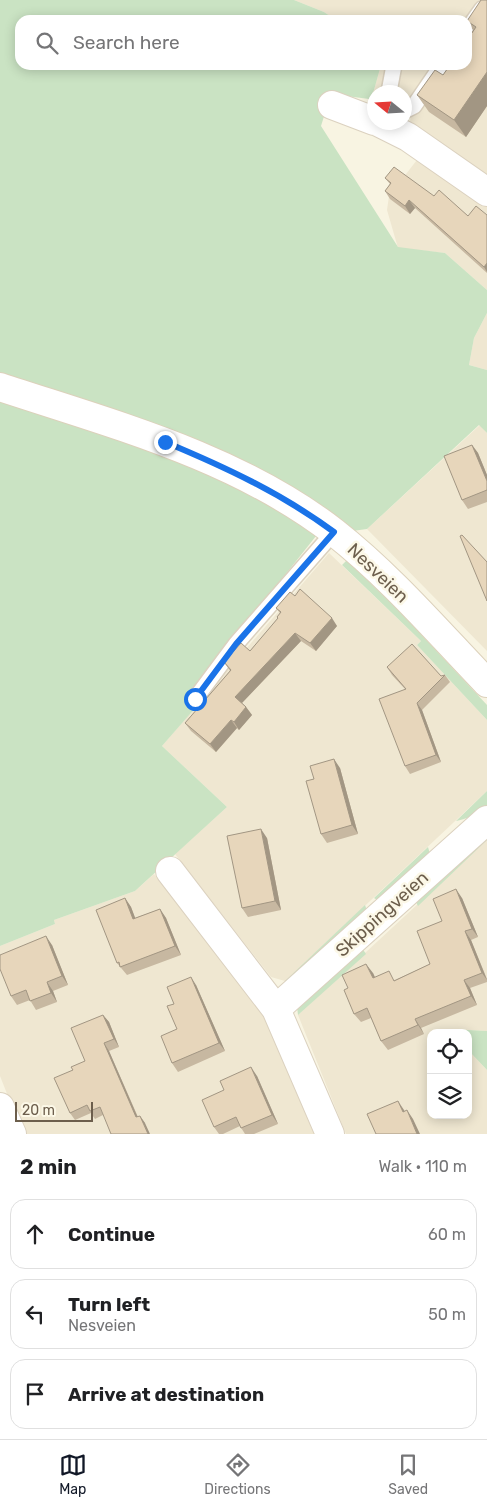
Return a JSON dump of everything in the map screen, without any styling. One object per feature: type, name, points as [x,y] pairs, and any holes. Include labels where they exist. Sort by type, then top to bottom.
[{"type":"street","points":[[332,105],[367,116]]},
{"type":"street","points":[[398,130],[487,192]]},
{"type":"street","name":"Nesveien","points":[[0,387],[165,442],[237,472],[295,504],[334,532],[372,564],[487,683]]},
{"type":"street","name":"Skippingveien","points":[[276,1008],[487,820]]},
{"type":"street","points":[[170,871],[276,1008],[330,1134]]},
{"type":"street","points":[[0,1107],[12,1134]]},
{"type":"lane","points":[[472,23],[487,2]]},
{"type":"lane","points":[[390,85],[393,70]]},
{"type":"lane","points":[[412,107],[439,70]]},
{"type":"lane","points":[[195,699],[236,644],[334,532]]},
{"type":"shaded area","points":[[294,0],[487,0],[487,178],[413,127],[412,85],[375,85],[380,70],[472,70],[472,15],[328,15]]},
{"type":"shaded area","points":[[420,156],[487,206],[487,290],[445,253],[398,248],[387,210],[389,196]]},
{"type":"shaded area","points":[[487,313],[487,370],[469,365],[474,338]]},
{"type":"shaded area","points":[[480,425],[487,433],[487,651],[367,529]]},
{"type":"shaded area","points":[[329,553],[421,641],[417,645],[487,720],[487,791],[285,981],[271,977],[175,854],[227,807],[162,746]]},
{"type":"shaded area","points":[[487,840],[487,1031],[427,1029],[427,1119],[472,1119],[472,1054],[487,1070],[487,1134],[346,1134],[298,1015]]},
{"type":"shaded area","points":[[154,874],[265,1017],[314,1134],[23,1134],[0,1076],[0,946],[55,924],[54,920],[135,891]]},
{"type":"green space","points":[[0,0],[294,0],[328,15],[15,15],[15,70],[380,70],[375,85],[367,85],[367,99],[331,94],[321,126],[398,247],[445,253],[487,290],[487,313],[474,338],[469,365],[487,370],[487,433],[479,425],[367,529],[316,536],[188,697],[197,706],[162,746],[227,807],[135,891],[54,920],[55,924],[0,946]]},
{"type":"green space","points":[[347,560],[402,614],[487,705],[487,720],[417,645],[421,641],[342,565]]},
{"type":"green space","points":[[487,791],[487,805],[473,815],[456,821]]},
{"type":"green space","points":[[487,833],[487,840],[418,906],[415,900]]},
{"type":"green space","points":[[428,847],[430,854],[379,901],[374,898]]},
{"type":"green space","points":[[365,905],[367,911],[289,983],[285,981]]},
{"type":"green space","points":[[362,948],[366,954],[298,1015],[297,1007]]},
{"type":"green space","points":[[472,1030],[487,1031],[487,1070],[472,1054]]},
{"type":"building","points":[[481,0],[487,0],[487,72],[454,120],[417,95],[435,70],[443,75],[446,70],[472,70],[472,33],[476,27],[472,24],[471,15]]},
{"type":"building","points":[[394,167],[434,196],[439,190],[468,216],[476,206],[487,215],[487,263],[484,267],[409,200],[405,206],[385,191],[391,183],[385,178]]},
{"type":"building","points":[[472,445],[487,481],[487,490],[462,500],[444,456]]},
{"type":"building","points":[[462,535],[487,562],[487,601],[460,536]]},
{"type":"building","points":[[300,589],[332,618],[310,643],[295,633],[235,697],[246,707],[234,722],[231,720],[210,744],[185,723],[231,670],[224,662],[241,643],[250,651],[278,618],[281,612],[276,608],[290,592],[295,596]]},
{"type":"building","points":[[412,644],[441,676],[445,675],[417,703],[436,755],[405,766],[379,699],[406,689],[387,667]]},
{"type":"building","points":[[334,759],[352,825],[321,834],[306,781],[314,779],[310,766]]},
{"type":"building","points":[[261,829],[275,901],[242,908],[227,836]]},
{"type":"building","points":[[456,889],[472,929],[465,931],[482,973],[464,980],[471,996],[415,1019],[418,1025],[381,1041],[367,1008],[354,1014],[344,990],[348,988],[342,975],[366,964],[373,978],[389,971],[394,981],[430,964],[417,931],[442,921],[433,899]]},
{"type":"building","points":[[125,898],[133,919],[160,909],[175,946],[120,967],[96,910]]},
{"type":"building","points":[[46,936],[62,976],[47,982],[51,993],[30,1001],[26,990],[11,996],[0,969],[0,955]]},
{"type":"building","points":[[191,977],[219,1043],[172,1063],[161,1036],[177,1029],[167,1006],[174,1004],[167,987]]},
{"type":"building","points":[[103,1015],[114,1039],[104,1043],[136,1117],[140,1116],[148,1134],[111,1134],[100,1107],[90,1111],[87,1105],[70,1113],[54,1078],[73,1070],[71,1067],[85,1061],[71,1028]]},
{"type":"building","points":[[251,1067],[272,1115],[241,1128],[236,1117],[214,1127],[202,1100],[224,1090],[220,1081]]},
{"type":"building","points":[[398,1101],[403,1112],[407,1110],[417,1134],[376,1134],[367,1114]]},
{"type":"route","points":[[165,442],[237,472],[295,504],[334,532],[236,644],[195,699]]}]
